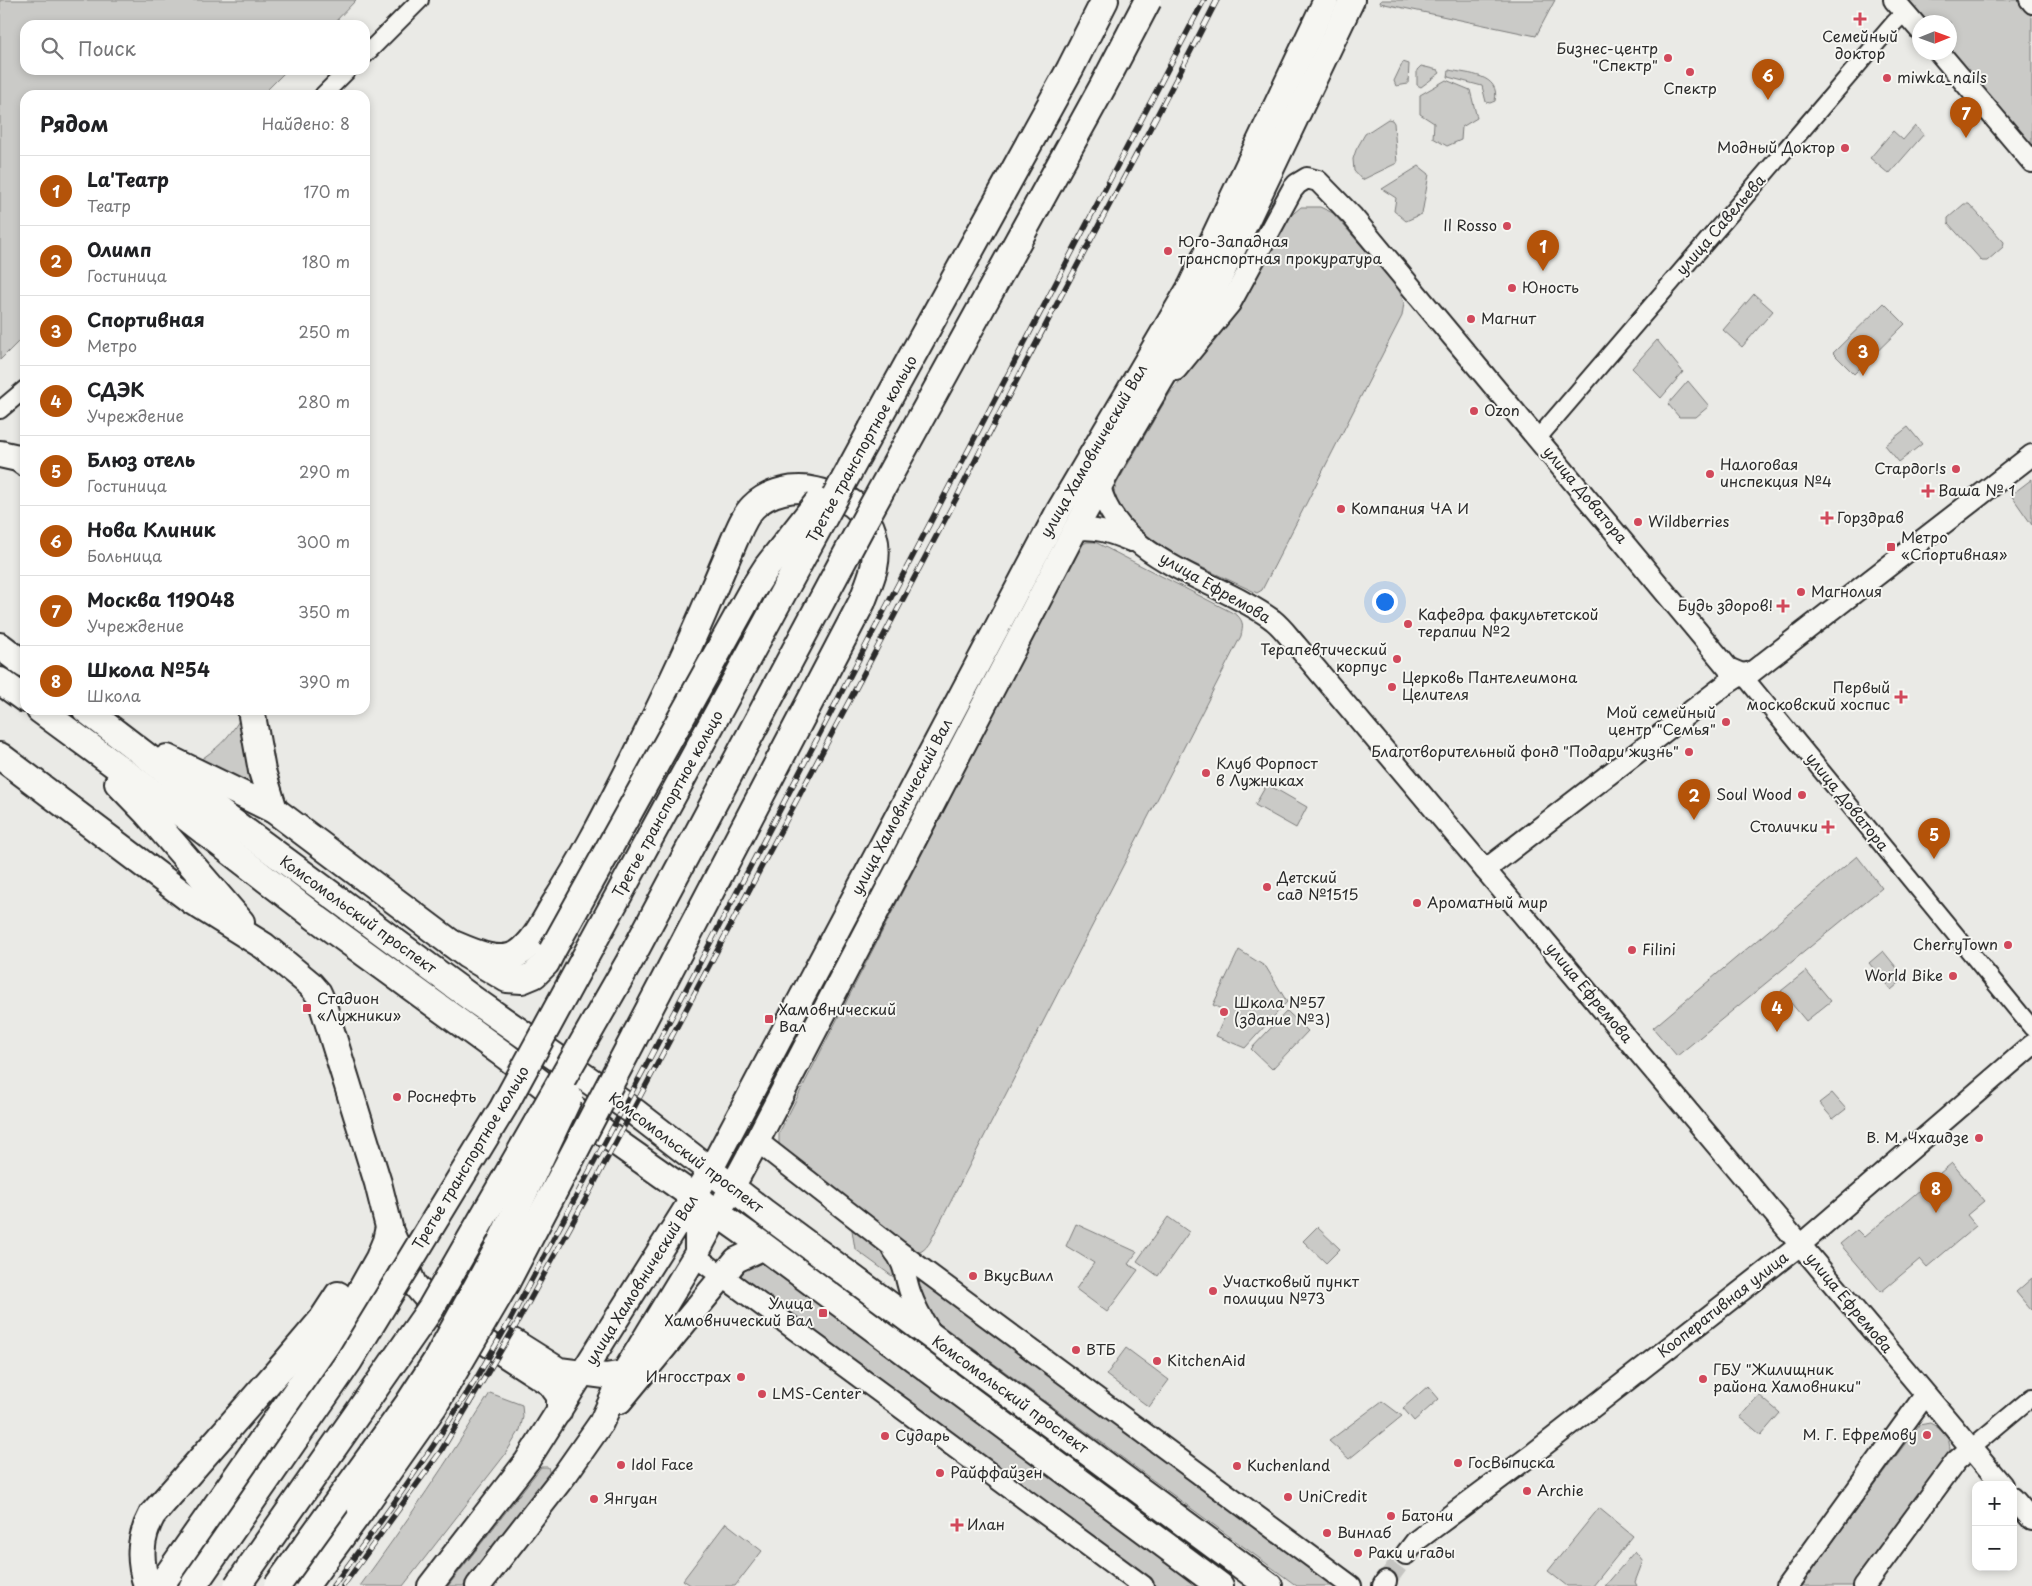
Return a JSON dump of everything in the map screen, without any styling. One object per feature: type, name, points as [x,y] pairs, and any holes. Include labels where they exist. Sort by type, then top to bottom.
[{"type":"main road","name":"Третье транспортное кольцо","points":[[193,1586],[349,1361],[503,1108],[1070,69],[1105,0]]},
{"type":"main road","points":[[237,1586],[431,1308],[628,964],[862,525],[1103,86],[1148,0]]},
{"type":"main road","name":"улица Хамовнический Вал","points":[[478,1586],[566,1473],[601,1423],[624,1373],[695,1256],[757,1141],[1079,524],[1150,400],[1202,289],[1326,0]]},
{"type":"main road","name":"улица Хамовнический Вал","points":[[430,1586],[527,1461],[711,1170],[1049,528],[1202,289],[1352,0]]},
{"type":"main road","points":[[101,721],[274,810],[459,949],[507,979],[522,980],[534,975],[546,963],[751,592],[767,567],[844,470],[872,430]]},
{"type":"main road","points":[[0,454],[20,459]]},
{"type":"main road","points":[[305,1586],[439,1398],[506,1283],[862,602],[874,568],[876,541],[869,520],[853,504],[835,496],[795,489],[776,493],[753,507],[745,518],[734,541],[678,673],[579,866],[536,934],[519,953],[500,957],[482,956],[459,949]]},
{"type":"main road","points":[[0,646],[20,661]]},
{"type":"main road","points":[[0,681],[20,696]]},
{"type":"main road","points":[[252,715],[262,771],[274,810]]},
{"type":"main road","points":[[48,716],[147,813],[207,884],[264,946]]},
{"type":"main road","name":"Комсомольский проспект","points":[[48,716],[183,815],[315,917],[507,1056],[619,1144],[764,1247],[1220,1586]]},
{"type":"main road","name":"Комсомольский проспект","points":[[101,721],[226,817],[474,1000],[636,1113],[935,1339],[1269,1586]]},
{"type":"main road","points":[[0,756],[192,901],[264,946],[318,992],[378,1183],[389,1228],[414,1284],[437,1311],[550,1384],[559,1396],[558,1412]]},
{"type":"main road","points":[[459,949],[516,1028]]},
{"type":"main road","points":[[277,1586],[408,1404],[436,1361],[498,1248],[538,1166],[628,964]]},
{"type":"main road","points":[[147,1586],[140,1555],[142,1538],[152,1515],[321,1321],[356,1265],[366,1242],[374,1221],[378,1183]]},
{"type":"main road","points":[[160,1586],[311,1370],[356,1299],[379,1258],[389,1228]]},
{"type":"main road","points":[[601,1423],[736,1260],[764,1247]]},
{"type":"main road","points":[[400,1256],[427,1284],[559,1370],[605,1376],[624,1373]]},
{"type":"street","points":[[370,50],[420,0]]},
{"type":"street","points":[[2028,0],[2032,5]]},
{"type":"street","points":[[1899,6],[1912,21]]},
{"type":"street","name":"улица Савельева","points":[[1538,438],[1894,23],[1899,6]]},
{"type":"street","points":[[1946,60],[2032,162]]},
{"type":"street","points":[[329,90],[343,75]]},
{"type":"street","name":"улица Доватора","points":[[1150,400],[1230,304],[1292,190],[1297,184],[1307,178],[1318,181],[1352,216],[1418,294],[1728,668],[1742,674],[2032,1028]]},
{"type":"street","points":[[0,410],[20,393]]},
{"type":"street","points":[[1485,870],[1710,697],[1742,674],[1752,672],[2032,455]]},
{"type":"street","name":"улица Ефремова","points":[[1100,485],[1103,498],[1112,516],[1134,539]]},
{"type":"street","name":"улица Ефремова","points":[[1049,528],[1079,524],[1134,539],[1275,622],[1308,658],[1999,1481]]},
{"type":"street","name":"Кооперативная улица","points":[[1406,1554],[1416,1541],[1534,1452],[1800,1245],[2032,1045]]},
{"type":"street","points":[[757,1141],[885,1241],[1352,1586]]},
{"type":"street","name":"Комсомольский проспект","points":[[695,1197],[695,1256]]},
{"type":"street","points":[[885,1241],[898,1255],[904,1268],[909,1291],[918,1312],[935,1339]]},
{"type":"street","points":[[695,1256],[1143,1586]]},
{"type":"street","points":[[1787,1586],[1926,1395]]},
{"type":"street","points":[[1864,1586],[1956,1461],[2032,1397]]},
{"type":"street","points":[[2017,1503],[2032,1520]]},
{"type":"shaded area","points":[[0,0],[356,0],[337,20],[20,20],[20,75],[282,75],[267,90],[20,90],[20,340],[0,360]]},
{"type":"shaded area","points":[[1381,0],[1555,0],[1536,36],[1380,3]]},
{"type":"shaded area","points":[[1906,0],[2019,0],[2032,17],[2032,153],[1956,60],[1957,15],[1918,15]]},
{"type":"shaded area","points":[[1403,62],[1409,64],[1408,84],[1396,86],[1394,81]]},
{"type":"shaded area","points":[[1421,66],[1438,70],[1440,73],[1421,87],[1417,85],[1417,70]]},
{"type":"shaded area","points":[[1449,70],[1473,74],[1488,80],[1496,92],[1495,101],[1486,102],[1482,86],[1448,77]]},
{"type":"shaded area","points":[[1446,80],[1470,90],[1477,118],[1462,127],[1461,140],[1447,146],[1433,138],[1434,123],[1420,114],[1420,95]]},
{"type":"shaded area","points":[[1388,119],[1394,123],[1397,163],[1362,180],[1354,171],[1353,159],[1356,150],[1365,134]]},
{"type":"shaded area","points":[[1915,126],[1924,134],[1889,174],[1870,158],[1893,131],[1903,140]]},
{"type":"shaded area","points":[[1419,166],[1429,174],[1422,214],[1406,221],[1394,211],[1396,198],[1382,189]]},
{"type":"shaded area","points":[[1964,204],[1969,204],[2004,242],[2003,247],[1987,261],[1982,261],[1948,223],[1948,218]]},
{"type":"shaded area","points":[[1301,207],[1320,207],[1333,213],[1398,288],[1404,303],[1402,316],[1262,590],[1257,593],[1145,541],[1111,501],[1117,483],[1168,396],[1218,333],[1288,218]]},
{"type":"shaded area","points":[[1754,294],[1773,311],[1742,347],[1723,330]]},
{"type":"shaded area","points":[[1884,303],[1905,324],[1854,374],[1833,353]]},
{"type":"shaded area","points":[[1657,340],[1683,372],[1661,398],[1632,368]]},
{"type":"shaded area","points":[[1688,381],[1709,406],[1696,417],[1679,417],[1668,404]]},
{"type":"shaded area","points":[[1908,427],[1922,444],[1899,462],[1885,445]]},
{"type":"shaded area","points":[[2032,479],[2032,525],[2011,495]]},
{"type":"shaded area","points":[[1087,542],[1095,542],[1237,615],[1242,624],[1241,636],[930,1242],[922,1251],[911,1253],[779,1146],[779,1133],[1077,551],[1081,545]]},
{"type":"shaded area","points":[[240,719],[262,796],[197,762],[222,743]]},
{"type":"shaded area","points":[[1267,784],[1307,807],[1296,828],[1255,805]]},
{"type":"shaded area","points":[[1857,856],[1882,888],[1677,1056],[1653,1028]]},
{"type":"shaded area","points":[[1239,950],[1266,967],[1287,1002],[1245,1048],[1216,1036],[1227,1012],[1213,1005]]},
{"type":"shaded area","points":[[1883,951],[1905,978],[1891,990],[1869,963]]},
{"type":"shaded area","points":[[1806,971],[1831,1001],[1806,1021],[1781,991]]},
{"type":"shaded area","points":[[1287,1011],[1308,1031],[1272,1069],[1251,1049]]},
{"type":"shaded area","points":[[1832,1093],[1846,1109],[1833,1119],[1819,1103]]},
{"type":"shaded area","points":[[1952,1163],[1984,1201],[1967,1215],[1976,1226],[1927,1267],[1920,1259],[1881,1292],[1840,1244],[1857,1230],[1864,1237]]},
{"type":"shaded area","points":[[1168,1217],[1189,1232],[1158,1276],[1137,1261]]},
{"type":"shaded area","points":[[851,1224],[893,1260],[896,1277],[855,1249]]},
{"type":"shaded area","points":[[1076,1224],[1137,1252],[1128,1264],[1138,1270],[1107,1312],[1076,1289],[1094,1263],[1066,1246]]},
{"type":"shaded area","points":[[1317,1227],[1340,1249],[1326,1263],[1303,1241]]},
{"type":"shaded area","points":[[758,1261],[816,1301],[1199,1586],[1153,1586],[741,1283],[738,1278],[739,1265]]},
{"type":"shaded area","points":[[911,1270],[1337,1586],[1297,1586],[925,1313]]},
{"type":"shaded area","points":[[2032,1278],[2032,1309],[2031,1310],[2016,1292]]},
{"type":"shaded area","points":[[1126,1348],[1169,1380],[1149,1407],[1106,1375]]},
{"type":"shaded area","points":[[1428,1386],[1439,1399],[1414,1421],[1403,1408]]},
{"type":"shaded area","points":[[490,1393],[522,1405],[523,1417],[520,1430],[504,1456],[403,1586],[360,1586],[427,1491]]},
{"type":"shaded area","points":[[1759,1395],[1780,1413],[1761,1435],[1740,1417]]},
{"type":"shaded area","points":[[1382,1401],[1402,1416],[1349,1459],[1329,1441]]},
{"type":"shaded area","points":[[1930,1423],[1941,1430],[1947,1437],[1950,1447],[1949,1459],[1854,1586],[1800,1586],[1919,1425]]},
{"type":"shaded area","points":[[541,1467],[548,1467],[550,1475],[465,1586],[448,1586]]},
{"type":"shaded area","points":[[1599,1508],[1633,1536],[1593,1586],[1567,1586],[1548,1571]]},
{"type":"shaded area","points":[[726,1523],[762,1551],[735,1586],[692,1586],[683,1580]]},
{"type":"shaded area","points":[[1635,1551],[1643,1561],[1635,1582],[1637,1586],[1605,1586]]},
{"type":"tunnel","points":[[1386,1581],[1406,1554]]},
{"type":"railway","points":[[333,1586],[433,1446],[476,1379],[509,1322],[651,1056],[1204,0]]},
{"type":"railway","points":[[343,1586],[441,1451],[516,1325],[589,1193],[1217,0]]},
{"type":"place","name":"Семейный доктор","points":[[1860,19]]},
{"type":"place","name":"Бизнес-центр \"Спектр\"","points":[[1668,58]]},
{"type":"place","name":"Спектр","points":[[1690,72]]},
{"type":"place","name":"miwka_nails","points":[[1887,78]]},
{"type":"place","name":"Нова Клиник","points":[[1768,100]]},
{"type":"place","name":"Москва 119048","points":[[1966,138]]},
{"type":"place","name":"Модный Доктор","points":[[1845,148]]},
{"type":"place","name":"Il Rosso","points":[[1507,226]]},
{"type":"place","name":"Юго-Западная транспортная прокуратура","points":[[1168,251]]},
{"type":"place","name":"La'Театр","points":[[1543,271]]},
{"type":"place","name":"Юность","points":[[1512,288]]},
{"type":"place","name":"Магнит","points":[[1471,319]]},
{"type":"place","name":"Спортивная","points":[[1863,376]]},
{"type":"place","name":"Ozon","points":[[1474,411]]},
{"type":"place","name":"Стардог!s","points":[[1956,469]]},
{"type":"place","name":"Налоговая инспекция №4","points":[[1710,474]]},
{"type":"place","name":"Ваша № 1","points":[[1928,491]]},
{"type":"place","name":"Компания ЧА И","points":[[1341,509]]},
{"type":"place","name":"Горздрав","points":[[1827,518]]},
{"type":"place","name":"Wildberries","points":[[1638,522]]},
{"type":"place","name":"Метро «Спортивная»","points":[[1891,547]]},
{"type":"place","name":"Магнолия","points":[[1801,592]]},
{"type":"place","name":"Будь здоров!","points":[[1783,606]]},
{"type":"place","name":"Кафедра факультетской терапии №2","points":[[1408,624]]},
{"type":"place","name":"Терапевтический корпус","points":[[1397,659]]},
{"type":"place","name":"Церковь Пантелеимона Целителя","points":[[1392,687]]},
{"type":"place","name":"Первый московский хоспис","points":[[1901,697]]},
{"type":"place","name":"Мой семейный центр \"Семья\"","points":[[1726,722]]},
{"type":"place","name":"Благотворительный фонд \"Подари жизнь\"","points":[[1689,752]]},
{"type":"place","name":"Клуб Форпост в Лужниках","points":[[1206,773]]},
{"type":"place","name":"Soul Wood","points":[[1802,795]]},
{"type":"place","name":"Олимп","points":[[1694,820]]},
{"type":"place","name":"Столички","points":[[1828,827]]},
{"type":"place","name":"Блюз отель","points":[[1934,859]]},
{"type":"place","name":"Детский сад №1515","points":[[1267,887]]},
{"type":"place","name":"Ароматный мир","points":[[1417,903]]},
{"type":"place","name":"CherryTown","points":[[2008,945]]},
{"type":"place","name":"Filini","points":[[1632,950]]},
{"type":"place","name":"World Bike","points":[[1953,976]]},
{"type":"place","name":"Стадион «Лужники»","points":[[307,1008]]},
{"type":"place","name":"Школа №57 (здание №3)","points":[[1224,1012]]},
{"type":"place","name":"Хамовнический Вал","points":[[769,1019]]},
{"type":"place","name":"СДЭК","points":[[1777,1032]]},
{"type":"place","name":"Роснефть","points":[[397,1097]]},
{"type":"place","name":"В. М. Чхаидзе","points":[[1979,1138]]},
{"type":"place","name":"Школа №54","points":[[1936,1213]]},
{"type":"place","name":"ВкусВилл","points":[[973,1276]]},
{"type":"place","name":"Участковый пункт полиции №73","points":[[1213,1291]]},
{"type":"place","name":"Улица Хамовнический Вал","points":[[823,1313]]},
{"type":"place","name":"ВТБ","points":[[1076,1350]]},
{"type":"place","name":"KitchenAid","points":[[1157,1361]]},
{"type":"place","name":"Ингосстрах","points":[[741,1377]]},
{"type":"place","name":"ГБУ \"Жилищник района Хамовники\"","points":[[1703,1379]]},
{"type":"place","name":"LMS-Center","points":[[762,1394]]},
{"type":"place","name":"М. Г. Ефремову","points":[[1927,1435]]},
{"type":"place","name":"Сударь","points":[[885,1436]]},
{"type":"place","name":"ГосВыписка","points":[[1458,1463]]},
{"type":"place","name":"Idol Face","points":[[621,1465]]},
{"type":"place","name":"Kuchenland","points":[[1237,1466]]},
{"type":"place","name":"Райффайзен","points":[[940,1473]]},
{"type":"place","name":"Archie","points":[[1527,1491]]},
{"type":"place","name":"UniCredit","points":[[1288,1497]]},
{"type":"place","name":"Янгуан","points":[[594,1499]]},
{"type":"place","name":"Батони","points":[[1391,1516]]},
{"type":"place","name":"Илан","points":[[957,1525]]},
{"type":"place","name":"Винлаб","points":[[1327,1533]]},
{"type":"place","name":"Раки и гады","points":[[1358,1553]]}]
